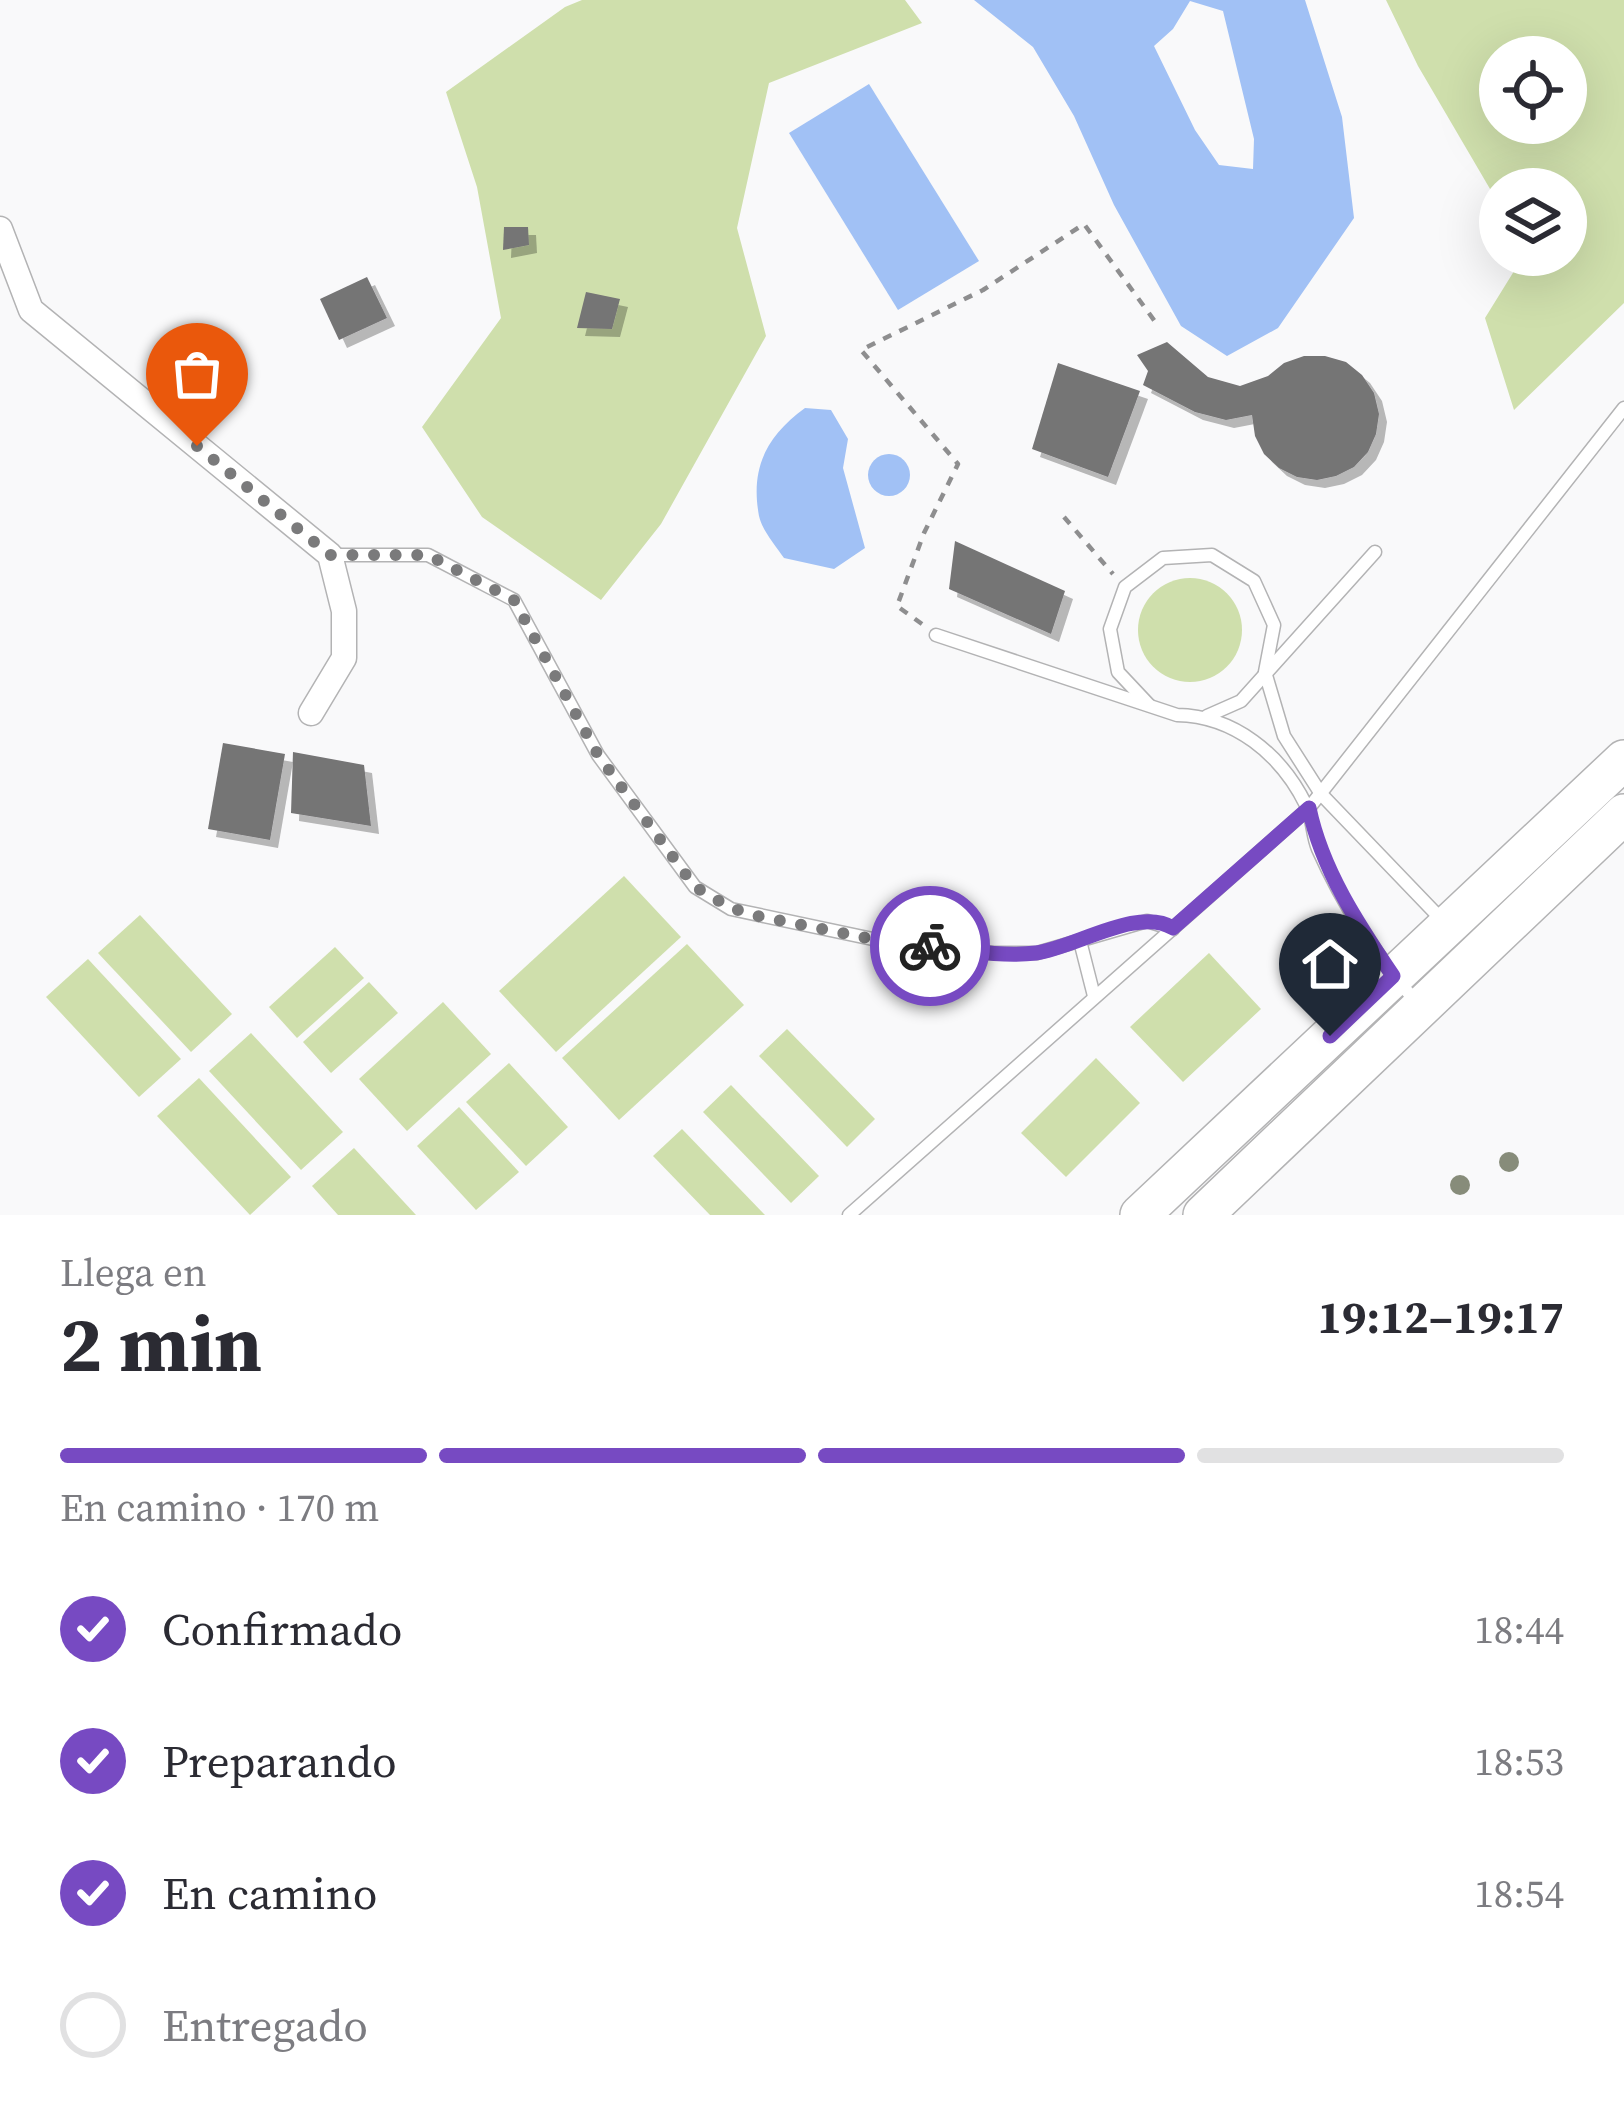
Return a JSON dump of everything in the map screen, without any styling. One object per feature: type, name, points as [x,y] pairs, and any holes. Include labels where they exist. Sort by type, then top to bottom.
[{"type":"highway","points":[[1140,1215],[1624,760]]},
{"type":"highway","points":[[1204,1215],[1624,814]]},
{"type":"street","points":[[0,229],[31,310],[330,555],[344,611],[344,658],[310,713]]},
{"type":"lane","points":[[849,1215],[1309,808],[1624,407]]},
{"type":"lane","points":[[1207,716],[1241,700],[1375,552]]},
{"type":"lane","points":[[330,555],[428,555],[514,600],[598,755],[695,887],[731,908],[887,942],[992,953],[1036,953],[1147,921],[1173,928]]},
{"type":"lane","points":[[1149,705],[1118,672],[1110,629],[1125,587],[1163,558],[1212,555],[1254,580],[1274,625],[1265,672],[1284,736],[1321,794],[1476,956]]},
{"type":"lane","points":[[936,635],[1177,715],[1207,716],[1265,747],[1309,808],[1317,846],[1356,921],[1421,1008]]},
{"type":"lane","points":[[1080,941],[1094,996]]},
{"type":"path","points":[[936,635],[897,606],[924,533],[958,464],[861,350],[983,290],[1084,224],[1159,327]]},
{"type":"path","points":[[1064,517],[1125,587]]},
{"type":"green space","points":[[582,0],[905,0],[922,23],[769,83],[737,228],[766,336],[661,524],[601,600],[482,517],[422,427],[501,318],[477,187],[446,92],[565,7]]},
{"type":"green space","points":[[1386,0],[1624,0],[1624,303],[1514,410],[1485,318],[1511,276],[1587,276],[1587,168],[1479,170]]},
{"type":"green space","points":[[1190,578],[1210,582],[1227,593],[1238,610],[1242,630],[1238,650],[1227,667],[1210,678],[1190,682],[1170,678],[1153,667],[1142,650],[1138,630],[1142,610],[1153,593],[1170,582]]},
{"type":"green space","points":[[624,876],[681,937],[556,1052],[499,991]]},
{"type":"green space","points":[[140,915],[232,1014],[191,1052],[98,953]]},
{"type":"green space","points":[[687,944],[744,1005],[619,1120],[562,1058]]},
{"type":"green space","points":[[335,947],[364,978],[297,1038],[269,1007]]},
{"type":"green space","points":[[1209,953],[1261,1009],[1183,1082],[1130,1027]]},
{"type":"green space","points":[[88,959],[181,1059],[139,1097],[46,997]]},
{"type":"green space","points":[[369,982],[398,1013],[331,1073],[303,1042]]},
{"type":"green space","points":[[443,1002],[491,1054],[407,1131],[359,1079]]},
{"type":"green space","points":[[787,1029],[875,1119],[847,1147],[759,1056]]},
{"type":"green space","points":[[251,1033],[343,1132],[301,1170],[209,1071]]},
{"type":"green space","points":[[1096,1058],[1140,1103],[1066,1177],[1021,1133]]},
{"type":"green space","points":[[509,1063],[568,1127],[526,1166],[466,1102]]},
{"type":"green space","points":[[199,1078],[291,1177],[250,1215],[157,1116]]},
{"type":"green space","points":[[731,1085],[819,1176],[791,1203],[703,1112]]},
{"type":"green space","points":[[459,1107],[519,1172],[476,1210],[417,1146]]},
{"type":"green space","points":[[682,1129],[765,1215],[710,1215],[653,1156]]},
{"type":"green space","points":[[354,1148],[416,1215],[338,1215],[312,1186]]},
{"type":"water","points":[[974,0],[1305,0],[1342,117],[1354,218],[1278,328],[1227,356],[1181,326],[1114,205],[1074,116],[1033,47]],"holes":[[[1190,1],[1223,11],[1254,139],[1253,169],[1219,165],[1195,130],[1154,46],[1173,29]]]},
{"type":"water","points":[[869,84],[979,261],[898,310],[789,133]]},
{"type":"water","points":[[805,408],[831,410],[848,439],[843,468],[865,548],[834,569],[784,558],[759,516],[757,482],[764,454]]},
{"type":"water","points":[[889,454],[904,460],[910,475],[904,490],[889,496],[874,490],[868,475],[874,460]]},
{"type":"building","points":[[504,227],[528,227],[529,245],[503,250]]},
{"type":"building","points":[[367,277],[387,318],[339,340],[320,299]]},
{"type":"building","points":[[586,292],[620,299],[612,329],[577,328]]},
{"type":"building","points":[[1167,342],[1208,377],[1240,386],[1304,356],[1346,362],[1374,393],[1379,414],[1368,452],[1354,467],[1317,480],[1279,468],[1264,454],[1252,415],[1226,420],[1195,412],[1143,385],[1148,371],[1137,355]]},
{"type":"building","points":[[1058,363],[1140,391],[1108,477],[1032,449]]},
{"type":"building","points":[[955,541],[1065,591],[1051,634],[949,589]]},
{"type":"building","points":[[223,743],[285,754],[270,840],[208,829]]},
{"type":"building","points":[[293,752],[364,765],[371,826],[291,813]]},
{"type":"way so far","points":[[197,446],[330,555],[428,555],[514,600],[598,755],[695,887],[731,908],[758,916],[930,946]]},
{"type":"route","points":[[930,946],[1036,953],[1147,921],[1173,928],[1309,808],[1317,846],[1356,921],[1393,976],[1330,1036]]}]
